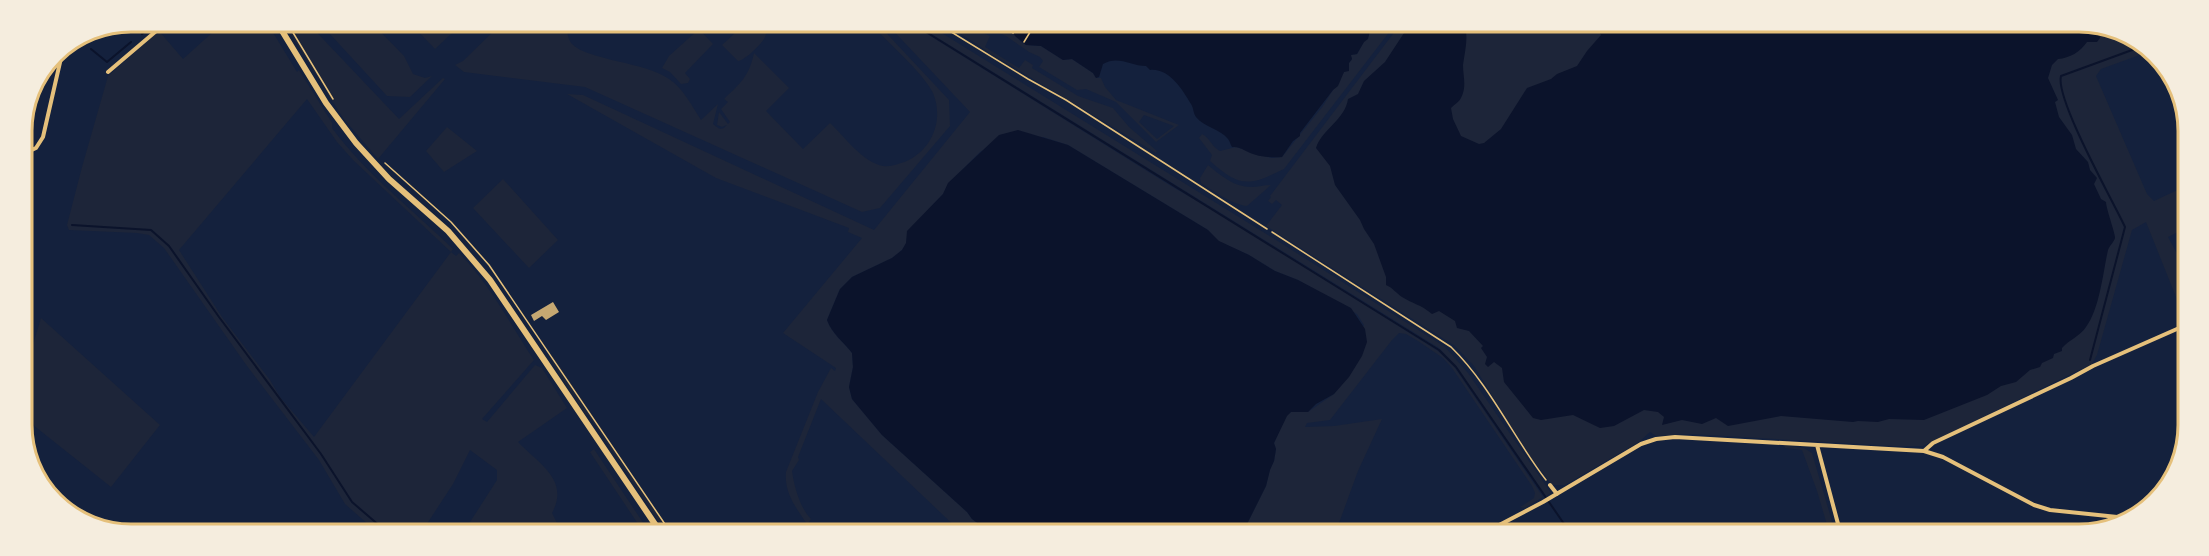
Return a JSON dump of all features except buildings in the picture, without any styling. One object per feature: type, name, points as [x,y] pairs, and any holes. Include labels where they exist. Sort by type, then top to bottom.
[{"type":"main road","points":[[283,32],[326,103],[356,143],[389,179],[448,231],[490,280],[655,524]]},
{"type":"street","points":[[108,72],[155,32]]},
{"type":"street","points":[[32,150],[36,148],[43,137],[61,59]]},
{"type":"street","points":[[1924,451],[2093,366],[2178,329]]},
{"type":"street","points":[[1501,524],[1641,444],[1656,439],[1675,437],[1924,451],[1950,460],[2034,505],[2050,510],[2117,517]]},
{"type":"street","points":[[1817,445],[1838,524]]},
{"type":"street","points":[[1550,485],[1557,494]]},
{"type":"lane","points":[[951,32],[1028,80],[1066,100],[1268,229]]},
{"type":"path","points":[[1024,42],[1029,32]]},
{"type":"path","points":[[1268,229],[1451,347],[1470,367],[1528,457],[1550,485]]},
{"type":"shaded area","points":[[160,32],[183,59],[213,32],[273,32],[345,145],[374,176],[453,249],[451,252],[456,256],[459,253],[470,265],[534,360],[482,419],[487,422],[535,365],[542,368],[567,408],[518,442],[543,465],[555,482],[557,501],[552,513],[558,524],[469,524],[497,480],[497,470],[470,450],[453,484],[427,524],[368,524],[345,504],[319,460],[247,366],[164,248],[149,235],[69,230],[67,225],[108,76]],"holes":[[[307,99],[337,142],[353,160],[451,252],[314,437],[280,397],[270,380],[222,317],[179,250]]]},
{"type":"shaded area","points":[[289,32],[316,32],[399,119],[443,78],[445,79],[378,159],[343,118]]},
{"type":"shaded area","points":[[328,32],[381,32],[404,56],[413,74],[425,78],[432,76],[410,97],[387,96]]},
{"type":"shaded area","points":[[419,32],[453,32],[435,49]]},
{"type":"shaded area","points":[[493,32],[567,32],[570,42],[579,49],[659,73],[669,79],[683,92],[701,120],[718,104],[713,124],[720,129],[727,125],[722,127],[717,125],[719,112],[728,124],[730,122],[721,109],[728,102],[724,99],[744,79],[754,53],[789,88],[766,111],[803,149],[830,123],[868,160],[875,164],[888,166],[911,159],[927,145],[936,126],[937,115],[936,104],[929,85],[878,32],[885,32],[949,100],[950,126],[880,208],[862,212],[585,87],[464,72],[455,65],[463,61]]},
{"type":"shaded area","points":[[696,32],[702,32],[713,44],[685,73],[690,79],[688,83],[681,84],[670,72],[662,68],[669,56]]},
{"type":"shaded area","points":[[736,32],[766,32],[757,47],[738,61],[722,45]]},
{"type":"shaded area","points":[[894,32],[924,32],[1171,186],[1229,219],[1438,351],[1455,368],[1543,497],[1525,508],[1520,507],[1534,498],[1535,493],[1532,486],[1452,368],[1443,358],[1418,341],[1399,333],[1330,420],[1307,423],[1305,427],[1334,426],[1382,419],[1358,471],[1339,524],[1247,524],[1266,486],[1274,461],[1276,449],[1274,443],[1286,416],[1291,412],[1308,412],[1334,394],[1364,325],[1357,314],[1298,280],[1275,271],[1249,255],[1218,241],[1208,230],[1068,145],[1043,137],[981,151],[949,183],[943,194],[927,211],[902,250],[892,258],[852,277],[840,289],[827,320],[835,334],[852,353],[853,367],[849,387],[852,399],[882,435],[979,524],[952,524],[821,399],[798,457],[799,460],[792,471],[798,496],[811,519],[807,524],[789,493],[786,472],[818,392],[831,368],[835,371],[836,368],[783,333],[862,238],[848,232],[849,228],[716,178],[567,94],[583,95],[874,230],[970,112]]},
{"type":"shaded area","points":[[928,32],[940,32],[1445,347],[1468,373],[1551,493],[1546,496],[1457,367],[1439,348]]},
{"type":"shaded area","points":[[958,32],[981,32],[990,36],[985,47],[1019,68],[1025,60],[1033,65],[1032,68],[1078,96],[1113,108],[1129,127],[1157,151],[1156,153]]},
{"type":"shaded area","points":[[996,32],[1013,32],[1026,45],[1041,46],[1063,60],[1072,59],[1093,73],[1096,78],[1101,78],[1116,100],[1179,125],[1156,142],[1116,102],[1086,89],[1077,90],[1039,67],[1043,61]],"holes":[[[1144,115],[1174,126],[1157,139],[1139,122]]]},
{"type":"shaded area","points":[[1013,32],[1370,32],[1368,39],[1357,54],[1351,55],[1349,71],[1344,72],[1338,86],[1282,157],[1259,156],[1232,147],[1225,136],[1196,117],[1183,92],[1163,72],[1150,70],[1146,66],[1114,61],[1103,64],[1099,77],[1096,78],[1093,73],[1072,59],[1063,60],[1041,46],[1026,45]]},
{"type":"shaded area","points":[[1369,32],[1389,32],[1284,169],[1262,179],[1245,182],[1229,176],[1210,161],[1212,155],[1199,138],[1202,134],[1220,151],[1236,147],[1271,158],[1282,157],[1323,106],[1344,72],[1349,70],[1349,63],[1352,59],[1350,55],[1357,54]]},
{"type":"shaded area","points":[[1394,32],[2098,33],[2128,45],[2142,54],[2101,69],[2096,76],[2147,194],[2154,201],[2178,190],[2178,232],[2168,237],[2178,255],[2178,302],[2146,222],[2132,230],[2097,355],[2092,364],[1923,446],[1689,434],[1656,436],[1650,432],[1639,442],[1565,485],[1552,485],[1529,455],[1474,366],[1455,346],[1266,226],[1282,205],[1276,200],[1272,204],[1268,201]]},
{"type":"shaded area","points":[[1465,32],[1464,90],[1460,99],[1451,108],[1453,119],[1461,136],[1479,144],[1484,143],[1501,129],[1527,88],[1577,66],[1601,35],[1599,32],[2099,33],[2100,38],[2097,42],[2087,42],[2074,54],[2058,59],[2052,65],[2048,78],[2058,100],[2055,102],[2059,117],[2072,135],[2076,149],[2088,162],[2090,170],[2097,178],[2094,184],[2101,199],[2106,202],[2115,236],[2108,250],[2095,310],[2084,330],[2065,345],[2062,351],[2054,354],[2053,358],[2042,363],[2040,367],[2030,370],[2016,382],[2001,386],[1987,395],[1924,420],[1889,419],[1878,422],[1853,422],[1781,416],[1728,426],[1716,418],[1702,424],[1682,420],[1662,425],[1664,417],[1658,412],[1644,410],[1614,426],[1600,428],[1573,415],[1541,420],[1533,418],[1504,382],[1502,368],[1494,362],[1488,367],[1485,364],[1487,357],[1481,348],[1483,346],[1469,331],[1457,328],[1455,321],[1439,311],[1432,314],[1386,285],[1386,277],[1374,244],[1335,185],[1330,166],[1316,148],[1323,135],[1343,113],[1348,99],[1358,94],[1364,81],[1385,62],[1404,33]]},
{"type":"shaded area","points":[[447,127],[477,151],[444,172],[426,151]]},
{"type":"shaded area","points":[[1018,130],[1068,145],[1208,230],[1219,241],[1351,308],[1365,329],[1367,342],[1362,356],[1349,377],[1334,394],[1316,404],[1308,412],[1291,412],[1287,416],[1274,443],[1276,449],[1274,461],[1266,486],[1247,524],[979,524],[882,435],[852,399],[849,387],[853,367],[852,353],[835,334],[827,320],[840,289],[852,277],[892,258],[902,250],[906,243],[907,231],[943,194],[948,183],[999,135]]},
{"type":"shaded area","points":[[1208,165],[1217,173],[1239,185],[1251,187],[1271,185],[1247,206],[1241,205],[1201,183],[1200,178]]},
{"type":"shaded area","points":[[503,179],[558,240],[529,268],[473,208]]},
{"type":"shaded area","points":[[41,318],[160,425],[111,487],[32,424],[32,348]]},
{"type":"shaded area","points":[[553,356],[665,524],[660,524],[551,359]]},
{"type":"shaded area","points":[[1784,445],[1804,448],[1812,453],[1833,524],[1827,524],[1802,450],[1785,448]]},
{"type":"shaded area","points":[[594,449],[644,524],[638,524],[590,452]]},
{"type":"waterway","points":[[926,32],[1439,350],[1456,367],[1564,524]]},
{"type":"waterway","points":[[91,49],[107,62],[131,42]]},
{"type":"waterway","points":[[2090,360],[2125,227],[2075,127],[2062,88],[2061,76],[2134,49]]},
{"type":"waterway","points":[[72,225],[151,230],[169,246],[321,454],[352,502],[378,524]]}]
